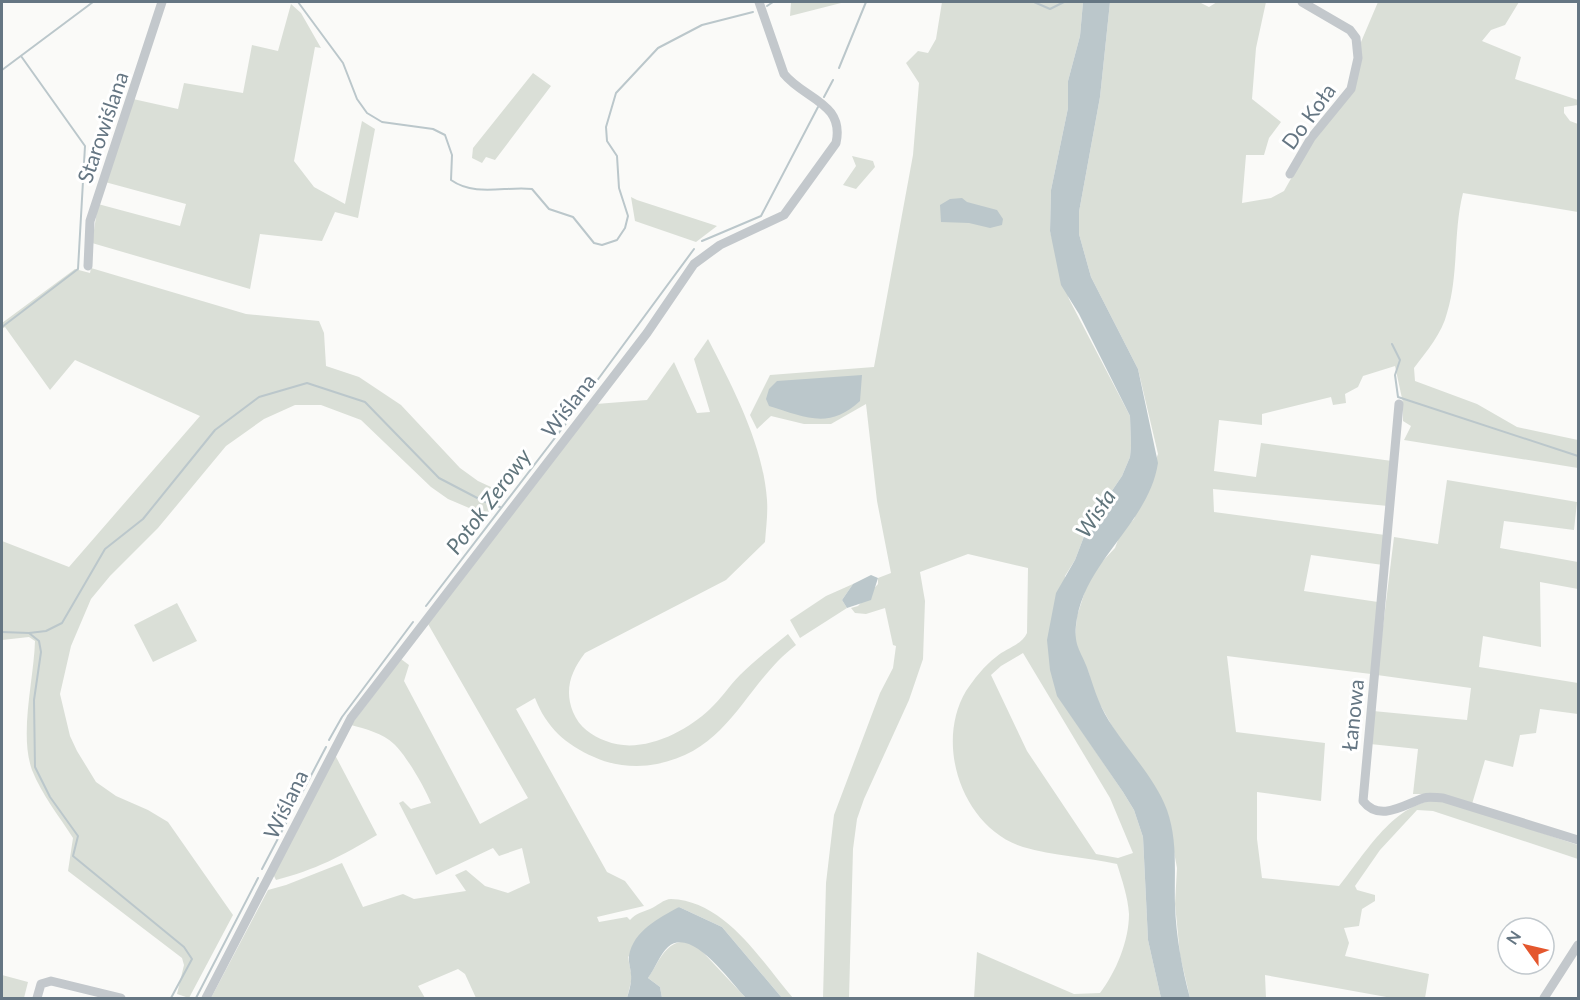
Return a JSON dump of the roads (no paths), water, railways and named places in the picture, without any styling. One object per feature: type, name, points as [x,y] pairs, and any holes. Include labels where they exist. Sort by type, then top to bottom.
[{"type":"street","name":"Starowiślana","points":[[88,266],[90,221],[162,2]]},
{"type":"street","name":"Wiślana","points":[[206,999],[351,718],[646,333],[694,264],[720,245],[784,215],[836,143],[838,129],[831,110],[792,84],[784,74],[759,2]]},
{"type":"street","name":"Do Koła","points":[[1290,174],[1324,119],[1340,105],[1351,89],[1359,48],[1350,30],[1302,2]]},
{"type":"street","name":"Łanowa","points":[[1400,404],[1363,801],[1371,809],[1396,811],[1425,797],[1443,798],[1578,840]]},
{"type":"street","points":[[1544,999],[1578,945]]},
{"type":"street","points":[[37,999],[41,984],[51,981],[121,999]]},
{"type":"waterway","points":[[2,70],[93,2]]},
{"type":"waterway","points":[[298,2],[343,63],[357,99],[367,113],[382,122],[433,129],[445,135],[452,155],[451,180],[480,190],[532,189],[549,209],[573,217],[594,243],[602,245],[617,240],[625,228],[628,216],[619,188],[617,156],[607,141],[606,127],[616,93],[658,48],[702,25],[753,12]]},
{"type":"waterway","points":[[767,6],[773,2]]},
{"type":"waterway","points":[[839,68],[866,2]]},
{"type":"waterway","points":[[1034,2],[1050,9],[1064,2]]},
{"type":"waterway","points":[[2,327],[78,269],[85,146],[21,56]]},
{"type":"waterway","points":[[824,97],[833,80]]},
{"type":"waterway","points":[[702,241],[761,216],[818,107]]},
{"type":"waterway","points":[[582,401],[694,249]]},
{"type":"waterway","points":[[1392,344],[1400,360],[1395,375],[1398,397],[1578,456]]},
{"type":"waterway","points":[[29,633],[46,631],[62,623],[105,549],[143,519],[215,430],[259,397],[307,383],[365,402],[439,478],[483,501],[500,507]]},
{"type":"waterway","name":"Potok Zerowy","points":[[426,606],[574,413]]},
{"type":"waterway","points":[[329,740],[342,717],[413,622]]},
{"type":"waterway","points":[[2,632],[29,633],[39,641],[41,652],[34,700],[35,767],[50,797],[78,836],[73,856],[184,947],[192,959],[171,998]]},
{"type":"waterway","points":[[262,869],[326,747]]},
{"type":"waterway","points":[[196,998],[258,878]]},
{"type":"water label","name":"Wisła","points":[[1095,513]]}]
